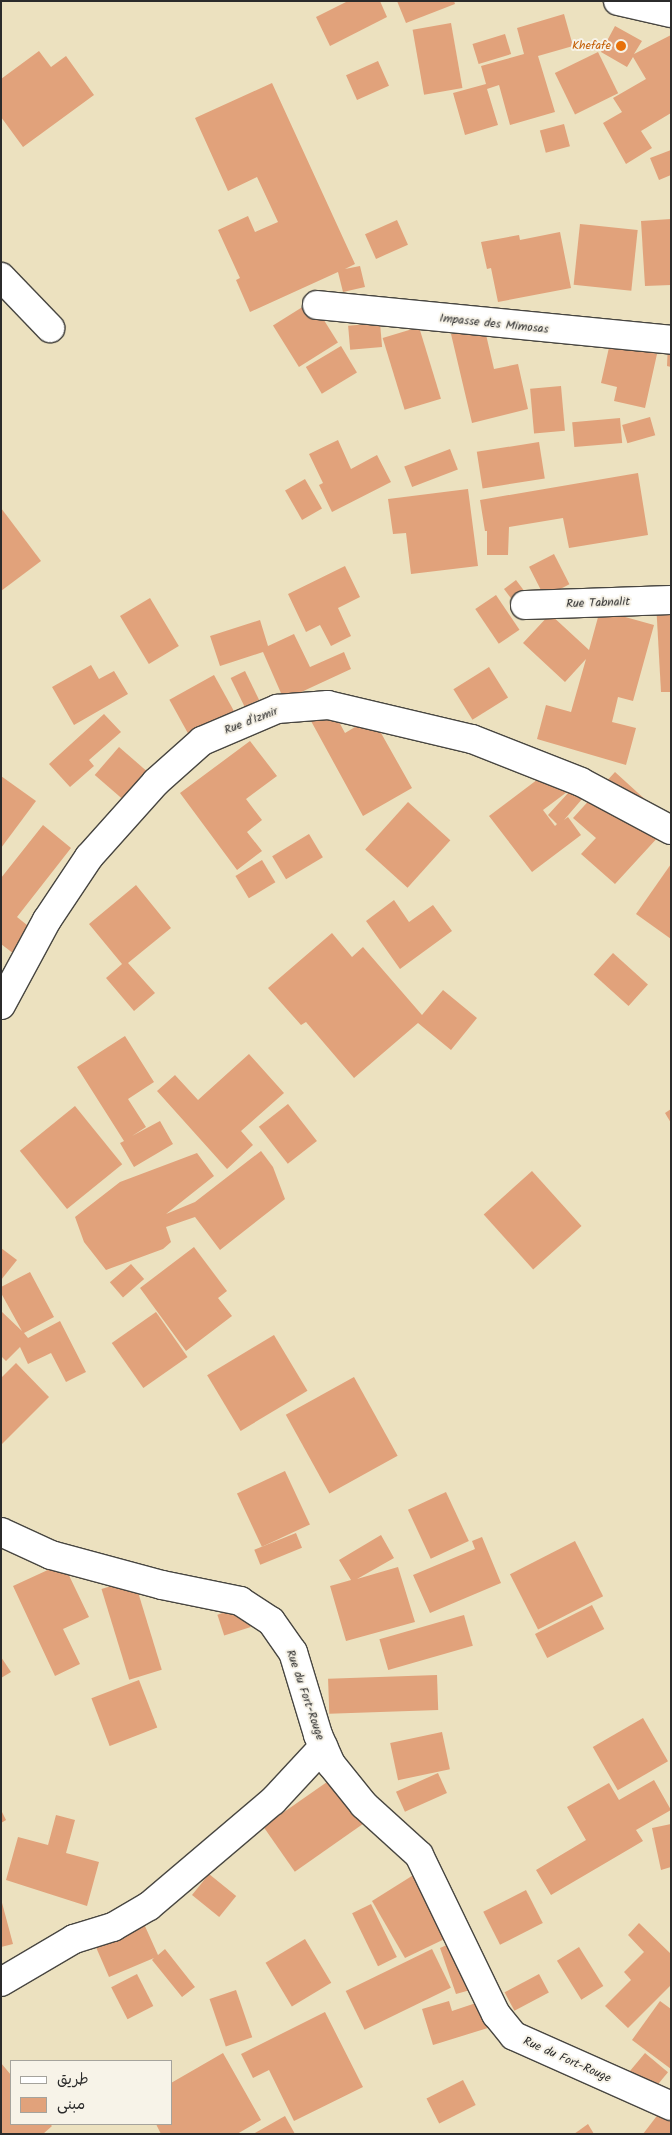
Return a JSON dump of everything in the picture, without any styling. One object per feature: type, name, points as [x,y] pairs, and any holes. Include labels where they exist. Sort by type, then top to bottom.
[{"type":"street","points":[[618,1],[671,14]]},
{"type":"street","points":[[1,277],[50,328]]},
{"type":"street","name":"Impasse des Mimosas","points":[[317,305],[671,340]]},
{"type":"street","name":"Rue Tabnalit","points":[[525,605],[671,600]]},
{"type":"street","name":"Rue d'Izmir","points":[[1,1005],[47,920],[89,857],[156,782],[202,741],[277,710],[328,705],[472,739],[581,782],[671,830]]},
{"type":"street","name":"Rue du Fort-Rouge","points":[[1,1532],[51,1555],[162,1585],[240,1601],[270,1620],[293,1652],[323,1747],[331,1764],[364,1805],[419,1855],[496,2014],[514,2036],[671,2106]]},
{"type":"street","points":[[1,1982],[74,1939],[113,1927],[149,1906],[273,1801],[323,1747]]},
{"type":"building","points":[[348,1],[380,1],[387,17],[330,46],[316,17]]},
{"type":"building","points":[[397,1],[454,1],[455,4],[406,23]]},
{"type":"building","points":[[564,14],[573,46],[538,56],[555,112],[510,125],[499,85],[487,89],[498,125],[465,135],[453,93],[486,84],[481,66],[524,54],[517,28]]},
{"type":"building","points":[[451,23],[462,88],[424,95],[413,30]]},
{"type":"building","points":[[615,26],[642,41],[634,54],[671,35],[671,113],[641,131],[652,148],[626,164],[603,123],[622,112],[613,98],[646,79],[633,57],[627,67],[601,52]]},
{"type":"building","points":[[505,34],[511,54],[479,64],[472,44]]},
{"type":"building","points":[[39,51],[51,67],[66,56],[94,95],[23,147],[1,117],[1,79]]},
{"type":"building","points":[[598,52],[618,93],[575,114],[555,73]]},
{"type":"building","points":[[378,61],[389,86],[357,100],[346,75]]},
{"type":"building","points":[[272,83],[355,264],[345,269],[360,266],[365,287],[343,292],[338,272],[250,312],[236,280],[240,278],[218,230],[248,216],[255,232],[278,222],[257,177],[228,191],[195,118]]},
{"type":"building","points":[[564,124],[570,146],[546,153],[540,130]]},
{"type":"building","points":[[671,150],[671,175],[659,180],[650,158]]},
{"type":"building","points":[[671,219],[671,285],[645,286],[641,221]]},
{"type":"building","points":[[397,220],[408,245],[376,259],[365,234]]},
{"type":"building","points":[[580,224],[638,230],[631,291],[574,285]]},
{"type":"building","points":[[560,232],[571,288],[498,302],[491,268],[487,269],[481,242],[519,235],[520,240]]},
{"type":"building","points":[[312,301],[338,343],[299,367],[273,325]]},
{"type":"building","points":[[380,323],[382,347],[350,350],[348,326]]},
{"type":"building","points":[[484,326],[494,369],[518,364],[528,409],[472,423],[451,334]]},
{"type":"building","points":[[419,327],[441,399],[405,410],[383,338]]},
{"type":"building","points":[[610,343],[657,354],[645,408],[614,401],[617,387],[601,383]]},
{"type":"building","points":[[668,343],[671,344],[671,367],[667,366]]},
{"type":"building","points":[[341,346],[357,373],[322,394],[306,367]]},
{"type":"building","points":[[561,386],[565,431],[534,434],[530,389]]},
{"type":"building","points":[[650,417],[655,435],[627,443],[622,425]]},
{"type":"building","points":[[620,418],[622,443],[574,447],[572,422]]},
{"type":"building","points":[[338,440],[351,469],[377,455],[391,482],[332,512],[319,485],[323,483],[309,454]]},
{"type":"building","points":[[539,442],[545,479],[483,488],[477,452]]},
{"type":"building","points":[[450,449],[458,470],[412,487],[404,467]]},
{"type":"building","points":[[638,473],[648,535],[569,548],[563,518],[509,527],[508,555],[487,555],[487,531],[485,531],[480,500]]},
{"type":"building","points":[[305,479],[322,508],[302,520],[285,490]]},
{"type":"building","points":[[468,489],[478,566],[411,574],[406,533],[393,534],[388,499]]},
{"type":"building","points":[[1,508],[41,561],[1,591]]},
{"type":"building","points":[[554,554],[569,584],[544,597],[529,567]]},
{"type":"building","points":[[345,566],[360,597],[338,608],[351,636],[331,646],[320,625],[306,632],[288,594]]},
{"type":"building","points":[[516,580],[537,608],[525,617],[504,589]]},
{"type":"building","points":[[496,595],[519,630],[499,644],[475,609]]},
{"type":"building","points":[[150,598],[179,646],[149,664],[120,616]]},
{"type":"building","points":[[656,602],[671,602],[671,692],[661,692]]},
{"type":"building","points":[[600,610],[654,625],[633,701],[618,697],[612,722],[636,728],[626,765],[537,739],[546,705],[571,712],[586,659],[565,682],[523,643],[550,614],[589,650]]},
{"type":"building","points":[[260,620],[268,646],[294,634],[310,667],[344,652],[351,669],[284,700],[263,652],[220,666],[210,636]]},
{"type":"building","points":[[91,665],[99,679],[114,671],[128,694],[74,725],[52,687]]},
{"type":"building","points":[[489,667],[508,698],[472,720],[453,689]]},
{"type":"building","points":[[245,671],[259,700],[245,707],[231,678]]},
{"type":"building","points":[[214,675],[236,715],[192,740],[169,700]]},
{"type":"building","points":[[332,709],[345,733],[372,717],[412,788],[363,816],[311,721]]},
{"type":"building","points":[[104,714],[121,732],[89,760],[94,766],[70,787],[49,764]]},
{"type":"building","points":[[250,741],[277,776],[246,799],[262,820],[247,832],[262,851],[237,870],[180,793]]},
{"type":"building","points":[[119,747],[150,774],[126,802],[95,775]]},
{"type":"building","points":[[558,764],[575,786],[579,781],[589,791],[564,820],[568,817],[581,835],[532,872],[489,816]],"holes":[[[573,787],[548,815],[557,824],[555,826],[543,810]]]},
{"type":"building","points":[[615,772],[671,823],[615,884],[581,854],[596,838],[573,818]]},
{"type":"building","points":[[1,776],[36,801],[1,848]]},
{"type":"building","points":[[408,802],[450,840],[408,888],[365,850]]},
{"type":"building","points":[[43,825],[71,848],[17,917],[37,933],[18,957],[1,944],[1,878]]},
{"type":"building","points":[[309,834],[323,857],[286,879],[272,856]]},
{"type":"building","points":[[262,860],[275,882],[249,898],[235,876]]},
{"type":"building","points":[[671,864],[671,939],[636,914]]},
{"type":"building","points":[[136,885],[171,928],[128,963],[155,993],[134,1011],[106,978],[122,964],[89,924]]},
{"type":"building","points":[[394,900],[409,922],[433,905],[452,931],[400,969],[366,921]]},
{"type":"building","points":[[332,933],[352,957],[363,947],[422,1015],[443,990],[477,1018],[451,1050],[418,1023],[354,1078],[306,1022],[301,1025],[268,988]]},
{"type":"building","points":[[613,953],[648,984],[629,1006],[594,975]]},
{"type":"building","points":[[125,1036],[154,1082],[128,1099],[146,1127],[132,1136],[160,1121],[173,1144],[134,1167],[120,1143],[124,1141],[77,1067]]},
{"type":"building","points":[[249,1054],[284,1093],[241,1131],[253,1145],[227,1169],[157,1091],[175,1075],[198,1100]]},
{"type":"building","points":[[288,1104],[317,1141],[288,1164],[259,1127]]},
{"type":"building","points":[[75,1106],[122,1164],[67,1209],[20,1151]]},
{"type":"building","points":[[671,1109],[671,1123],[665,1113]]},
{"type":"building","points":[[261,1151],[273,1167],[285,1199],[220,1250],[195,1217],[166,1227],[171,1242],[163,1249],[106,1270],[84,1242],[75,1217],[120,1182],[197,1153],[214,1176],[166,1214],[195,1202]]},
{"type":"building","points":[[532,1171],[582,1226],[533,1269],[484,1214]]},
{"type":"building","points":[[194,1247],[227,1291],[218,1298],[232,1316],[186,1351],[140,1288]]},
{"type":"building","points":[[1,1248],[17,1260],[1,1280]]},
{"type":"building","points":[[131,1264],[144,1279],[123,1297],[110,1282]]},
{"type":"building","points":[[30,1272],[54,1317],[24,1333],[28,1338],[60,1321],[86,1372],[66,1382],[51,1353],[28,1364],[20,1347],[6,1361],[1,1356],[1,1311],[22,1331],[1,1293],[1,1287]]},
{"type":"building","points":[[156,1312],[188,1357],[143,1388],[112,1343]]},
{"type":"building","points":[[274,1335],[307,1391],[241,1431],[207,1375]]},
{"type":"building","points":[[16,1363],[49,1397],[1,1445],[1,1378]]},
{"type":"building","points":[[354,1377],[398,1456],[329,1494],[286,1415]]},
{"type":"building","points":[[285,1471],[310,1524],[262,1547],[237,1493]]},
{"type":"building","points":[[446,1492],[469,1541],[431,1559],[408,1510]]},
{"type":"building","points":[[296,1533],[302,1548],[260,1565],[254,1550]]},
{"type":"building","points":[[381,1535],[394,1558],[357,1579],[398,1567],[415,1622],[346,1641],[330,1586],[351,1580],[339,1560]]},
{"type":"building","points":[[482,1537],[501,1583],[430,1613],[413,1575],[475,1549],[472,1541]]},
{"type":"building","points":[[575,1541],[603,1596],[538,1629],[510,1574]]},
{"type":"building","points":[[63,1563],[89,1617],[63,1629],[80,1664],[55,1676],[13,1586]]},
{"type":"building","points":[[134,1579],[162,1670],[129,1680],[101,1589]]},
{"type":"building","points":[[592,1605],[604,1629],[547,1658],[535,1634]]},
{"type":"building","points":[[244,1606],[251,1627],[224,1636],[217,1615]]},
{"type":"building","points":[[464,1615],[473,1646],[388,1670],[379,1639]]},
{"type":"building","points":[[1,1657],[11,1672],[1,1678]]},
{"type":"building","points":[[437,1675],[438,1710],[329,1714],[328,1679]]},
{"type":"building","points":[[139,1680],[157,1728],[110,1746],[91,1698]]},
{"type":"building","points":[[643,1718],[668,1761],[618,1790],[593,1747]]},
{"type":"building","points":[[442,1732],[450,1769],[398,1780],[390,1743]]},
{"type":"building","points":[[438,1773],[447,1793],[405,1812],[396,1792]]},
{"type":"building","points":[[337,1775],[369,1820],[295,1872],[263,1827]]},
{"type":"building","points":[[654,1780],[671,1810],[636,1830],[643,1841],[551,1895],[536,1870],[586,1840],[567,1807],[609,1783],[619,1800]]},
{"type":"building","points":[[1,1810],[6,1820],[1,1823]]},
{"type":"building","points":[[56,1815],[75,1820],[66,1853],[99,1862],[87,1906],[6,1880],[18,1837],[48,1845]]},
{"type":"building","points":[[671,1824],[671,1867],[661,1870],[652,1828]]},
{"type":"building","points":[[423,1869],[455,1934],[405,1958],[372,1901]]},
{"type":"building","points":[[209,1874],[236,1896],[219,1917],[192,1895]]},
{"type":"building","points":[[526,1890],[543,1923],[500,1945],[483,1912]]},
{"type":"building","points":[[1,1899],[13,1944],[1,1947]]},
{"type":"building","points":[[371,1904],[397,1957],[378,1966],[352,1913]]},
{"type":"building","points":[[639,1923],[671,1954],[671,1985],[628,2028],[605,2006],[631,1980],[624,1972],[644,1952],[628,1935]]},
{"type":"building","points":[[144,1924],[158,1955],[165,1949],[195,1987],[182,1997],[152,1960],[154,1958],[109,1977],[95,1945]]},
{"type":"building","points":[[305,1939],[331,1983],[292,2006],[266,1963]]},
{"type":"building","points":[[458,1940],[481,1987],[456,1994],[440,1948]]},
{"type":"building","points":[[579,1947],[603,1986],[581,2000],[557,1961]]},
{"type":"building","points":[[432,1949],[451,1988],[365,2030],[346,1991]]},
{"type":"building","points":[[137,1974],[153,2006],[128,2019],[111,1987]]},
{"type":"building","points":[[539,1974],[549,1993],[514,2011],[505,1992]]},
{"type":"building","points":[[236,1990],[252,2037],[226,2046],[210,1999]]},
{"type":"building","points":[[449,2001],[452,2011],[482,2001],[491,2027],[433,2045],[422,2009]]},
{"type":"building","points":[[660,2001],[671,2009],[671,2069],[632,2040]]},
{"type":"building","points":[[325,2012],[363,2087],[294,2121],[269,2070],[253,2078],[241,2054]]},
{"type":"building","points":[[223,2053],[261,2120],[237,2134],[161,2134],[156,2125],[172,2125],[172,2082]]},
{"type":"building","points":[[645,2053],[668,2072],[651,2093],[628,2074]]},
{"type":"building","points":[[1,2063],[10,2074],[10,2125],[52,2126],[43,2134],[1,2134]]},
{"type":"building","points":[[463,2080],[476,2105],[439,2124],[426,2099]]},
{"type":"building","points":[[666,2104],[671,2108],[671,2134],[643,2134]]},
{"type":"building","points":[[285,2116],[295,2134],[253,2134]]},
{"type":"building","points":[[588,2124],[594,2134],[574,2134]]},
{"type":"place","name":"Khefafe","points":[[621,46]]}]
